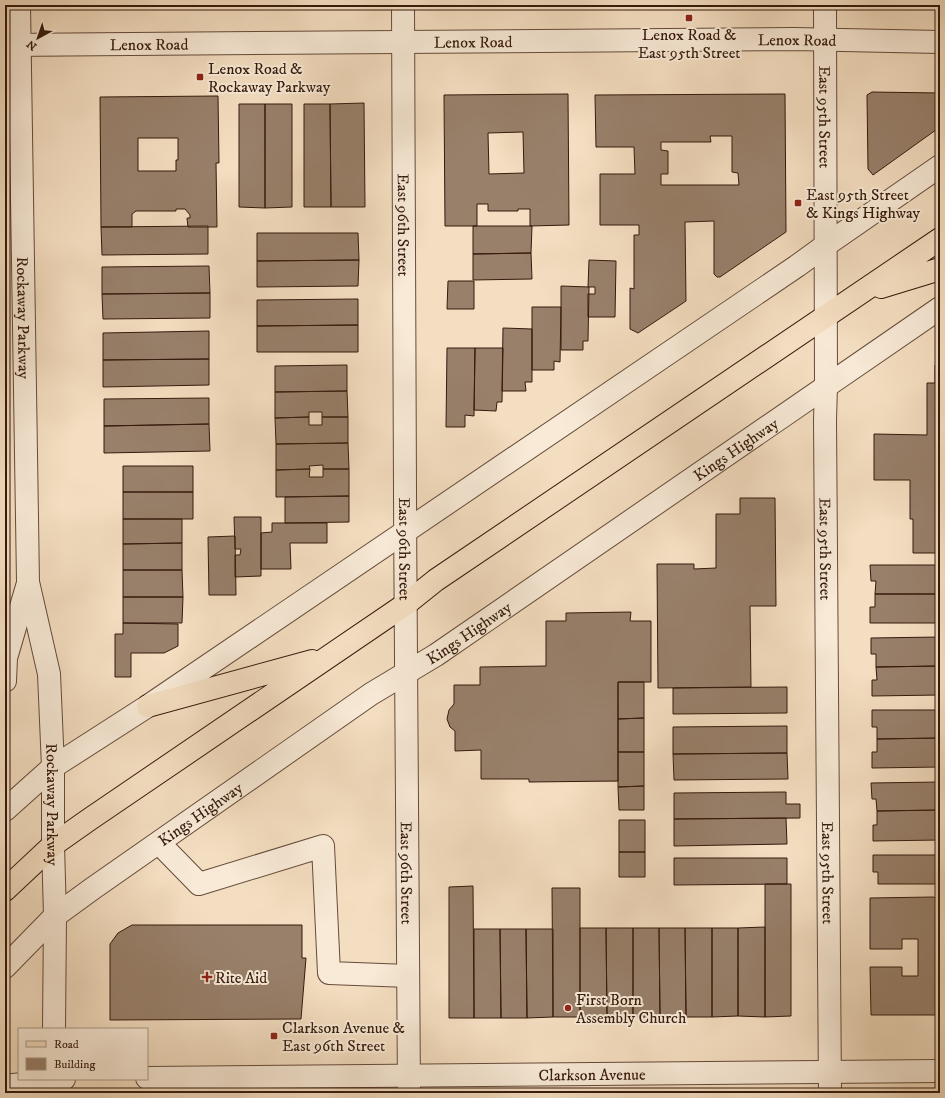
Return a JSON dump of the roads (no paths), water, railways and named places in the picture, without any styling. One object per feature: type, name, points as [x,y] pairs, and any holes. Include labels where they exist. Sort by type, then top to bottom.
[{"type":"main road","points":[[5,890],[53,845],[406,604],[436,580],[940,239]]},
{"type":"main road","points":[[858,294],[940,269]]},
{"type":"main road","points":[[148,706],[328,656]]},
{"type":"street","name":"Rockaway Parkway","points":[[19,5],[12,45],[28,582],[49,674],[53,767],[55,916],[54,1028]]},
{"type":"street","name":"East 96th Street","points":[[403,5],[406,604],[405,724],[409,1085]]},
{"type":"street","name":"East 95th Street","points":[[824,5],[826,244],[825,420],[830,1082]]},
{"type":"street","name":"Lenox Road","points":[[12,45],[825,39],[940,42]]},
{"type":"street","points":[[5,810],[53,767],[148,706],[405,530],[790,270],[940,166]]},
{"type":"street","name":"Kings Highway","points":[[5,967],[55,916],[371,694],[436,655],[940,308]]},
{"type":"street","name":"Rockaway Parkway","points":[[5,681],[6,658],[28,582]]},
{"type":"street","points":[[159,843],[199,884],[323,846],[330,973],[408,976]]},
{"type":"street","name":"Clarkson Avenue","points":[[153,1083],[409,1085],[830,1082],[940,1071]]},
{"type":"street","points":[[5,1086],[46,1080]]},
{"type":"street","points":[[53,1080],[53,1093]]},
{"type":"place","name":"Lenox Road & East 95th Street","points":[[689,18]]},
{"type":"place","name":"Lenox Road & Rockaway Parkway","points":[[200,77]]},
{"type":"place","name":"East 95th Street & Kings Highway","points":[[798,203]]},
{"type":"place","name":"Rite Aid","points":[[207,977]]},
{"type":"place","name":"First Born Assembly Church","points":[[568,1008]]},
{"type":"place","name":"Clarkson Avenue & East 96th Street","points":[[274,1036]]}]
